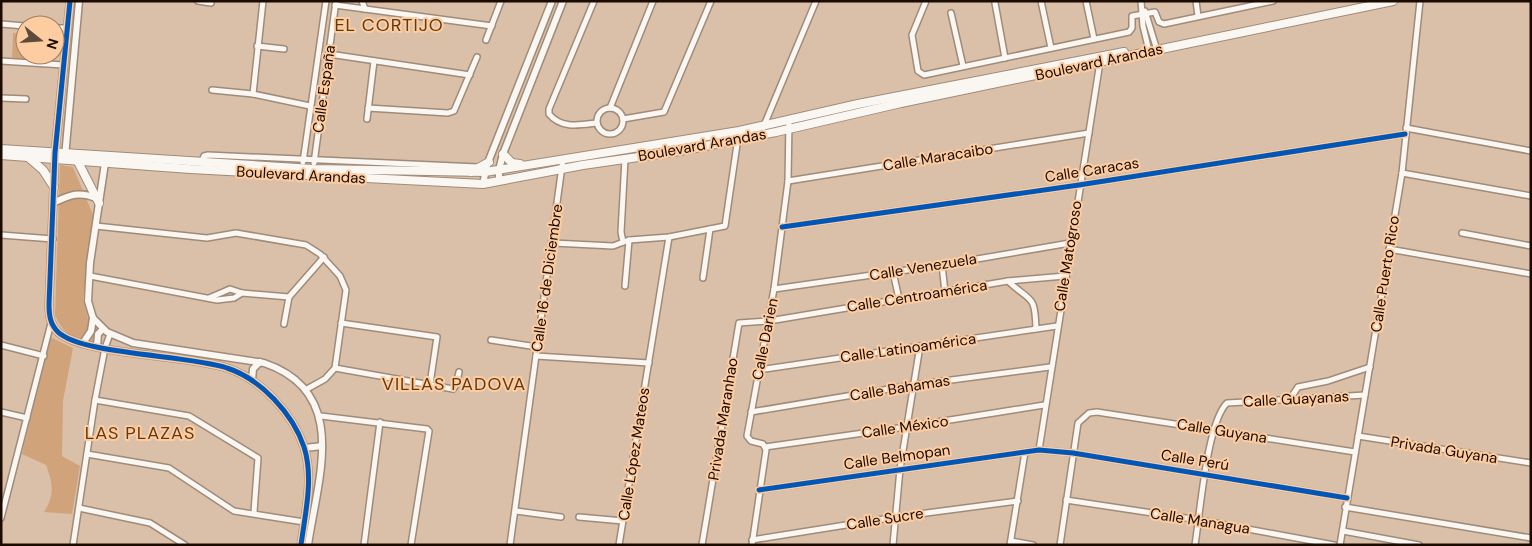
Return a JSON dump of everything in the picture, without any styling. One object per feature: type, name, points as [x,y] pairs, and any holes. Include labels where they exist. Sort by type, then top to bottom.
[{"type":"main road","name":"Boulevard Arandas","points":[[1,149],[65,158],[302,168],[313,172],[484,184],[625,159],[739,135],[764,127],[864,111],[1100,62],[1152,48],[1374,1]]},
{"type":"main road","name":"Boulevard Arandas","points":[[313,172],[471,172],[499,170],[524,164],[668,144],[739,135],[760,135],[858,104],[1393,1]]},
{"type":"main road","points":[[503,154],[512,163],[524,164]]},
{"type":"main road","name":"Boulevard Arandas","points":[[1,156],[55,156]]},
{"type":"main road","points":[[28,157],[43,170],[54,187]]},
{"type":"main road","points":[[76,158],[97,200]]},
{"type":"main road","name":"Boulevard Arandas","points":[[76,158],[105,163],[302,168]]},
{"type":"main road","points":[[482,170],[489,162]]},
{"type":"main road","points":[[428,165],[438,172]]},
{"type":"street","points":[[198,1],[211,2]]},
{"type":"street","points":[[253,94],[263,1]]},
{"type":"street","name":"Calle España","points":[[302,168],[326,1]]},
{"type":"street","points":[[362,1],[365,9]]},
{"type":"street","points":[[486,40],[501,1]]},
{"type":"street","points":[[489,162],[552,1]]},
{"type":"street","points":[[499,181],[499,170],[503,154],[563,1]]},
{"type":"street","points":[[594,1],[549,109],[549,114],[552,118],[572,127],[596,123]]},
{"type":"street","points":[[610,108],[653,1]]},
{"type":"street","points":[[623,119],[664,112],[711,1]]},
{"type":"street","points":[[760,135],[816,1]]},
{"type":"street","points":[[926,1],[912,35],[920,74],[1129,32],[1132,28],[1132,16],[1157,13],[1159,22],[1164,24],[1241,4],[1273,1]]},
{"type":"street","points":[[1041,1],[1051,48]]},
{"type":"street","points":[[1086,1],[1094,39]]},
{"type":"street","points":[[1196,1],[1198,16]]},
{"type":"street","name":"Calle Puerto Rico","points":[[1340,545],[1402,173],[1420,1]]},
{"type":"street","points":[[65,46],[70,4],[80,2],[65,158]]},
{"type":"street","points":[[336,3],[365,9],[492,26]]},
{"type":"street","name":"Calle España","points":[[313,172],[336,3]]},
{"type":"street","points":[[995,3],[1005,58]]},
{"type":"street","points":[[1141,4],[1152,48]]},
{"type":"street","points":[[951,13],[963,66]]},
{"type":"street","points":[[1,24],[15,25]]},
{"type":"street","points":[[257,46],[284,49]]},
{"type":"street","points":[[329,54],[470,75]]},
{"type":"street","points":[[368,108],[448,112],[458,106],[477,57]]},
{"type":"street","points":[[367,119],[374,61]]},
{"type":"street","points":[[1,62],[15,63]]},
{"type":"street","name":"Calle Matogroso","points":[[1039,450],[1044,405],[1100,62]]},
{"type":"street","points":[[1,518],[51,323],[49,304],[55,156],[63,65]]},
{"type":"street","points":[[314,79],[325,81]]},
{"type":"street","points":[[212,90],[253,94],[310,106]]},
{"type":"street","points":[[1,98],[26,99]]},
{"type":"street","points":[[858,104],[864,111]]},
{"type":"street","points":[[610,108],[619,112],[623,119],[620,129],[613,134],[600,131],[596,123],[600,112],[610,108]]},
{"type":"street","name":"Calle Darien","points":[[765,447],[751,441],[746,436],[774,288],[788,180],[790,124]]},
{"type":"street","name":"Calle Caracas","points":[[782,226],[1079,185],[1405,131],[1531,151]]},
{"type":"street","name":"Calle Maracaibo","points":[[788,180],[1089,133]]},
{"type":"street","points":[[553,243],[613,246],[626,241],[669,237],[726,225],[739,135]]},
{"type":"street","name":"Calle 16 de Diciembre","points":[[510,545],[553,243],[563,159]]},
{"type":"street","points":[[625,159],[621,232],[626,241],[625,286]]},
{"type":"street","points":[[302,168],[314,160],[428,165],[482,170],[484,184]]},
{"type":"street","points":[[83,342],[91,331],[93,318],[88,301],[97,200],[105,163]]},
{"type":"street","points":[[1402,173],[1531,196]]},
{"type":"street","points":[[54,202],[80,193],[97,200]]},
{"type":"street","points":[[96,226],[207,238],[242,234],[306,245],[324,257],[340,276],[345,286],[341,323],[335,368],[325,379],[307,389]]},
{"type":"street","points":[[703,278],[710,228]]},
{"type":"street","points":[[1462,233],[1531,246]]},
{"type":"street","points":[[1,234],[53,239]]},
{"type":"street","name":"Calle López Mateos","points":[[619,545],[669,237]]},
{"type":"street","name":"Calle Venezuela","points":[[774,288],[942,265],[1070,242]]},
{"type":"street","points":[[1389,249],[1531,274]]},
{"type":"street","points":[[284,324],[289,298],[324,257]]},
{"type":"street","points":[[942,265],[945,292]]},
{"type":"street","points":[[893,272],[899,299]]},
{"type":"street","points":[[90,276],[223,300],[242,293]]},
{"type":"street","name":"Calle Centroamérica","points":[[769,321],[1008,282],[1065,276]]},
{"type":"street","points":[[1008,282],[1032,301],[1035,306],[1036,329]]},
{"type":"street","points":[[209,298],[225,290],[234,289],[242,293],[289,298]]},
{"type":"street","points":[[93,318],[110,334],[133,343],[260,362],[275,366],[307,389],[320,416],[322,446],[308,545]]},
{"type":"street","name":"Privada Maranhao","points":[[702,545],[738,323],[769,321]]},
{"type":"street","points":[[51,323],[64,336],[97,346],[228,368],[252,380],[290,416],[304,448],[309,485],[301,545]]},
{"type":"street","points":[[341,323],[437,337],[430,384]]},
{"type":"street","name":"Calle Latinoamérica","points":[[759,370],[1057,326]]},
{"type":"street","points":[[97,346],[98,334],[103,329]]},
{"type":"street","points":[[73,545],[105,348],[110,334]]},
{"type":"street","points":[[491,340],[537,348]]},
{"type":"street","points":[[1,345],[44,356]]},
{"type":"street","points":[[892,545],[900,469],[920,346]]},
{"type":"street","points":[[536,356],[649,363]]},
{"type":"street","points":[[252,380],[253,369],[260,362]]},
{"type":"street","name":"Calle Bahamas","points":[[751,412],[913,385],[1050,367]]},
{"type":"street","points":[[1290,399],[1298,387],[1328,381],[1370,367]]},
{"type":"street","points":[[335,368],[453,389],[459,372]]},
{"type":"street","name":"Calle Guayanas","points":[[1214,430],[1223,407],[1227,403],[1365,395]]},
{"type":"street","points":[[96,400],[189,416],[258,458],[254,512]]},
{"type":"street","name":"Calle México","points":[[765,447],[906,428],[1044,405]]},
{"type":"street","points":[[1,412],[27,418]]},
{"type":"street","name":"Calle Guyana","points":[[1073,453],[1078,422],[1089,413],[1097,412],[1355,452]]},
{"type":"street","points":[[320,416],[380,422],[428,430],[411,545]]},
{"type":"street","points":[[364,545],[380,422]]},
{"type":"street","points":[[1195,545],[1214,430]]},
{"type":"street","name":"Privada Guyana","points":[[1358,436],[1531,463]]},
{"type":"street","points":[[304,448],[322,446]]},
{"type":"street","points":[[752,542],[765,447]]},
{"type":"street","name":"Calle Belmopan","points":[[759,490],[1039,450]]},
{"type":"street","name":"Calle Perú","points":[[1039,450],[1073,453],[1347,498]]},
{"type":"street","points":[[1025,452],[1011,543],[1033,545]]},
{"type":"street","points":[[1060,545],[1073,453]]},
{"type":"street","points":[[87,454],[168,468],[234,511],[254,512],[304,522]]},
{"type":"street","name":"Calle Managua","points":[[1066,500],[1200,520],[1334,545]]},
{"type":"street","name":"Calle Sucre","points":[[752,542],[896,517],[1018,501]]},
{"type":"street","points":[[1345,507],[1531,538]]},
{"type":"street","points":[[79,508],[150,523],[185,545]]},
{"type":"street","points":[[516,511],[561,517]]},
{"type":"street","points":[[579,516],[623,521]]},
{"type":"street","points":[[1343,531],[1419,545]]},
{"type":"shaded area","points":[[13,33],[15,33],[15,60],[12,60]]},
{"type":"shaded area","points":[[60,165],[73,167],[94,217],[83,299],[88,319],[103,332],[99,344],[67,333],[55,315]]},
{"type":"shaded area","points":[[50,337],[73,348],[63,401],[62,456],[80,466],[72,514],[44,512],[48,506],[52,489],[46,465],[22,454]]},
{"type":"cycle path","points":[[70,1],[55,153],[49,304],[52,323],[58,332],[71,340],[89,346],[188,360],[227,368],[240,373],[263,389],[284,410],[292,422],[304,447],[307,459],[308,496],[301,545]]},
{"type":"cycle path","points":[[782,227],[1079,185],[1405,134]]},
{"type":"cycle path","points":[[759,490],[1039,450],[1073,453],[1347,498]]},
{"type":"district","name":"EL CORTIJO","points":[[389,25]]},
{"type":"district","name":"VILLAS PADOVA","points":[[454,384]]},
{"type":"district","name":"LAS PLAZAS","points":[[140,433]]}]
